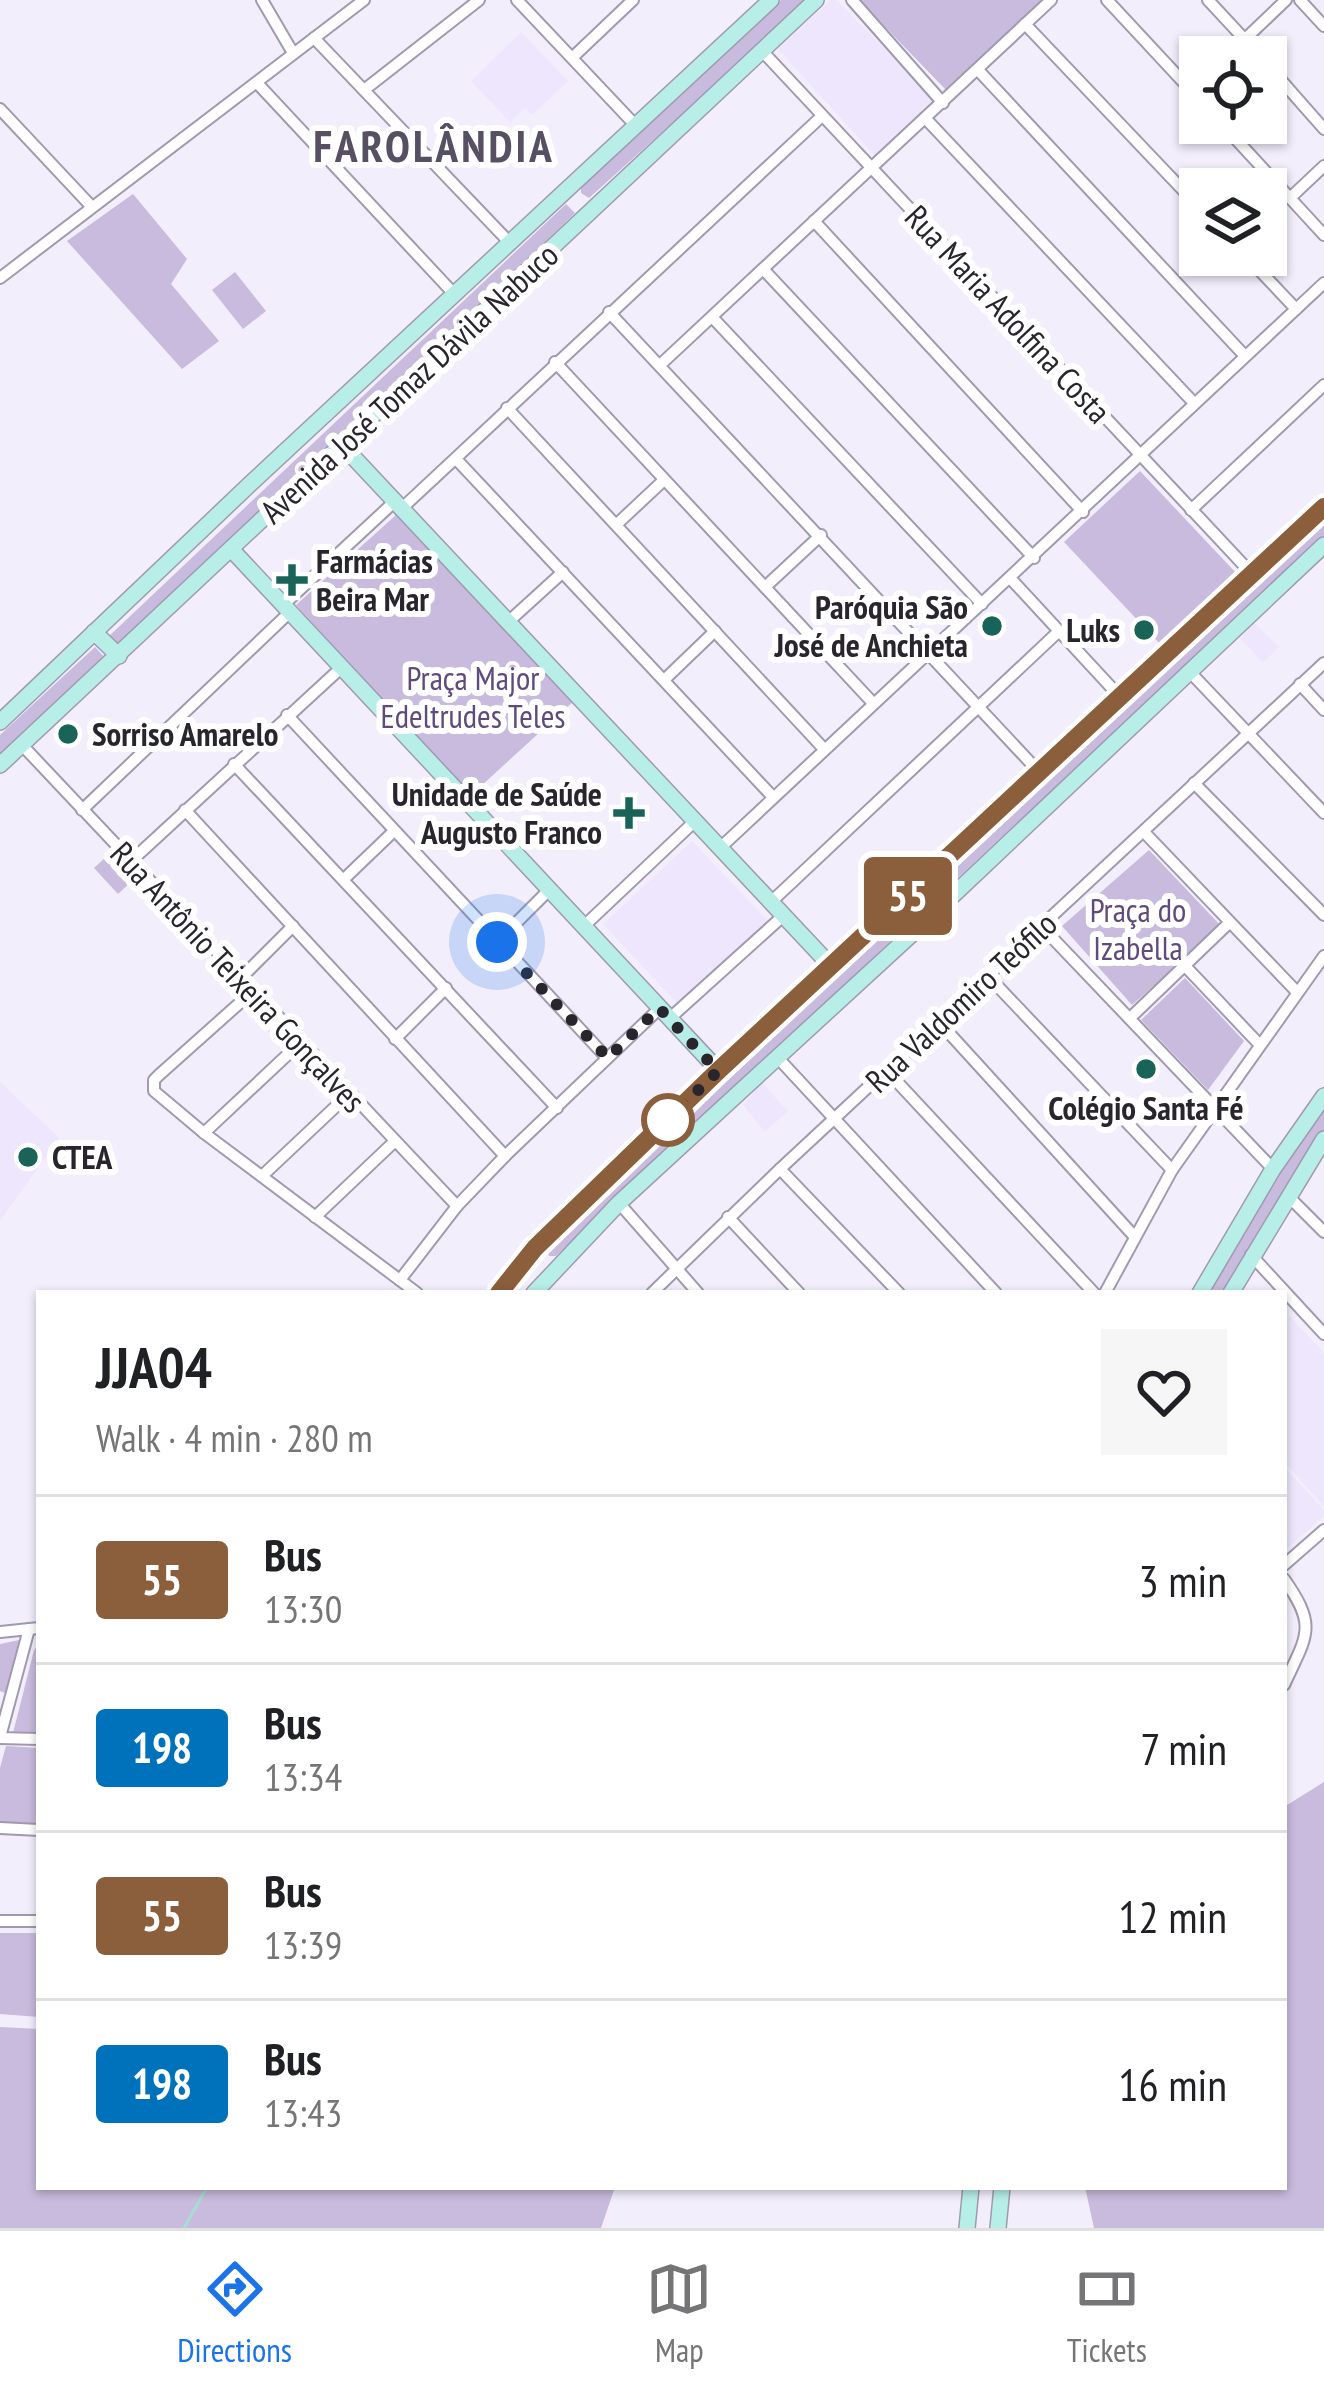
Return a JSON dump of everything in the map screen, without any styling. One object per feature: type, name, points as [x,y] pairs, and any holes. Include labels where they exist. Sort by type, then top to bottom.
[{"type":"main road","name":"Avenida José Tomaz Dávila Nabuco","points":[[0,722],[771,0]]},
{"type":"main road","name":"Avenida José Tomaz Dávila Nabuco","points":[[0,765],[816,0]]},
{"type":"main road","points":[[566,193],[589,217]]},
{"type":"main road","points":[[342,445],[831,966]]},
{"type":"main road","points":[[501,1290],[535,1248],[718,1071],[1324,507]]},
{"type":"main road","points":[[536,1290],[619,1203],[1324,544]]},
{"type":"main road","points":[[231,549],[718,1071]]},
{"type":"main road","points":[[94,632],[119,656]]},
{"type":"main road","points":[[894,909],[914,932]]},
{"type":"main road","points":[[1202,1290],[1273,1169],[1324,1096]]},
{"type":"main road","points":[[1233,1290],[1324,1139]]},
{"type":"main road","points":[[535,1248],[556,1266]]},
{"type":"main road","points":[[967,2228],[971,2190]]},
{"type":"main road","points":[[998,2228],[1002,2190]]},
{"type":"street","points":[[262,0],[292,53]]},
{"type":"street","points":[[0,278],[364,0]]},
{"type":"street","points":[[364,90],[479,0]]},
{"type":"street","points":[[517,0],[637,127]]},
{"type":"street","points":[[851,0],[944,103]]},
{"type":"street","points":[[660,365],[1051,0]]},
{"type":"street","points":[[1107,0],[1179,77]]},
{"type":"street","points":[[1208,0],[1242,36]]},
{"type":"street","points":[[1248,36],[1286,0]]},
{"type":"street","points":[[1300,0],[1324,26]]},
{"type":"street","points":[[573,57],[627,2]]},
{"type":"street","points":[[1025,24],[1179,186]]},
{"type":"street","points":[[314,38],[510,243]]},
{"type":"street","name":"Rua Maria Adolfina Costa","points":[[764,52],[1252,574]]},
{"type":"street","points":[[979,70],[1244,355]]},
{"type":"street","points":[[256,83],[455,295]]},
{"type":"street","points":[[1287,87],[1324,129]]},
{"type":"street","points":[[0,110],[91,206]]},
{"type":"street","points":[[82,810],[286,609],[456,458],[822,116]]},
{"type":"street","points":[[926,119],[1194,403]]},
{"type":"street","points":[[1240,144],[1324,235]]},
{"type":"street","points":[[1290,198],[1324,166]]},
{"type":"street","points":[[814,220],[1083,512]]},
{"type":"street","points":[[763,269],[1034,558]]},
{"type":"street","points":[[1264,276],[1296,309]]},
{"type":"street","points":[[720,848],[1324,283]]},
{"type":"street","points":[[609,312],[1040,774]]},
{"type":"street","points":[[712,317],[982,604]]},
{"type":"street","points":[[555,362],[872,701]]},
{"type":"street","points":[[1191,510],[1324,386]]},
{"type":"street","points":[[508,408],[824,749]]},
{"type":"street","points":[[456,458],[772,796]]},
{"type":"street","points":[[617,524],[664,480]]},
{"type":"street","points":[[765,587],[820,535]]},
{"type":"street","points":[[508,622],[563,572]]},
{"type":"street","points":[[1011,579],[1121,698]]},
{"type":"street","points":[[664,680],[716,632]]},
{"type":"street","points":[[771,902],[1058,632]]},
{"type":"street","name":"Rua Valdomiro Teófilo","points":[[655,1290],[1324,663]]},
{"type":"street","points":[[130,862],[342,667]]},
{"type":"street","points":[[1190,671],[1324,813]]},
{"type":"street","points":[[1300,685],[1324,710]]},
{"type":"street","points":[[287,715],[608,1058]]},
{"type":"street","name":"Rua Antônio Teixeira Gonçalves","points":[[22,745],[457,1207]]},
{"type":"street","points":[[234,764],[556,1108]]},
{"type":"street","points":[[1194,783],[1324,915]]},
{"type":"street","points":[[185,810],[505,1156]]},
{"type":"street","points":[[584,926],[694,822]]},
{"type":"street","points":[[344,879],[393,832]]},
{"type":"street","points":[[1144,832],[1296,991]]},
{"type":"street","points":[[497,942],[550,889]]},
{"type":"street","points":[[400,1280],[457,1207],[608,1058],[784,916]]},
{"type":"street","points":[[1130,1018],[1229,923]]},
{"type":"street","points":[[240,979],[293,926]]},
{"type":"street","points":[[1041,926],[1273,1169]]},
{"type":"street","points":[[1107,1290],[1172,1170],[1324,956]]},
{"type":"street","points":[[1186,967],[1259,1044]]},
{"type":"street","points":[[987,975],[1172,1170]]},
{"type":"street","points":[[395,1039],[446,988]]},
{"type":"street","points":[[252,992],[159,1075],[154,1090],[413,1290]]},
{"type":"street","points":[[939,1022],[1134,1236]]},
{"type":"street","points":[[205,1133],[300,1042]]},
{"type":"street","points":[[778,1058],[993,1290]]},
{"type":"street","points":[[887,1071],[1091,1290]]},
{"type":"street","points":[[262,1175],[349,1094]]},
{"type":"street","points":[[315,1217],[394,1142]]},
{"type":"street","points":[[780,1168],[895,1290]]},
{"type":"street","points":[[1287,1195],[1324,1232]]},
{"type":"street","points":[[619,1203],[695,1290]]},
{"type":"street","points":[[728,1217],[796,1290]]},
{"type":"street","points":[[1251,1255],[1283,1290]]},
{"type":"street","points":[[1287,1294],[1324,1334]]},
{"type":"street","points":[[1287,1561],[1324,1530]]},
{"type":"street","points":[[1287,1583],[1302,1604],[1306,1631],[1287,1678]]},
{"type":"street","points":[[0,1632],[34,1629],[0,1737],[36,1739]]},
{"type":"street","points":[[0,1828],[36,1829]]},
{"type":"street","points":[[0,1921],[36,1921]]},
{"type":"shaded area","points":[[831,0],[940,104],[878,159],[778,49]]},
{"type":"shaded area","points":[[521,32],[568,81],[532,115],[525,108],[510,122],[471,81]]},
{"type":"shaded area","points":[[1255,623],[1279,647],[1263,663],[1240,638]]},
{"type":"shaded area","points":[[692,841],[768,921],[678,1004],[603,924]]},
{"type":"shaded area","points":[[0,1082],[59,1138],[0,1221]]},
{"type":"shaded area","points":[[762,1083],[788,1111],[765,1132],[743,1105]]},
{"type":"shaded area","points":[[1287,1313],[1324,1353],[1324,1506],[1287,1465]]},
{"type":"shaded area","points":[[1287,1470],[1324,1510],[1324,1516],[1287,1548]]},
{"type":"green space","points":[[781,0],[809,0],[589,198],[581,193],[581,186]]},
{"type":"green space","points":[[859,0],[1047,0],[948,92]]},
{"type":"green space","points":[[133,194],[187,259],[171,284],[219,341],[182,369],[67,241]]},
{"type":"green space","points":[[566,204],[575,213],[121,650],[107,638]]},
{"type":"green space","points":[[235,272],[266,311],[243,329],[212,290]]},
{"type":"green space","points":[[1140,471],[1237,574],[1161,645],[1064,542]]},
{"type":"green space","points":[[1324,513],[1324,536],[916,917],[905,912],[904,903]]},
{"type":"green space","name":"Praça Major Edeltrudes Teles","points":[[396,515],[574,701],[469,797],[296,605]]},
{"type":"green space","points":[[95,647],[108,661],[0,760],[0,735]]},
{"type":"green space","name":"Praça do Izabella","points":[[1149,850],[1221,926],[1132,1005],[1062,926]]},
{"type":"green space","points":[[107,856],[131,882],[118,894],[94,868]]},
{"type":"green space","points":[[892,918],[901,929],[897,935],[556,1256],[549,1256],[545,1243]]},
{"type":"green space","points":[[1185,978],[1244,1041],[1208,1090],[1141,1020]]},
{"type":"green space","points":[[1324,1106],[1324,1135],[1222,1290],[1208,1288],[1269,1181]]},
{"type":"green space","points":[[19,1640],[5,1693],[0,1691],[0,1644]]},
{"type":"green space","points":[[34,1650],[36,1733],[13,1733]]},
{"type":"green space","points":[[6,1746],[36,1748],[36,1824],[0,1823],[0,1768]]},
{"type":"green space","points":[[1324,1782],[1324,2228],[1094,2228],[1086,2190],[1287,2190],[1287,1805]]},
{"type":"green space","points":[[0,1933],[36,1933],[36,2017],[0,2014]]},
{"type":"green space","points":[[0,2027],[36,2029],[36,2190],[614,2190],[601,2228],[0,2228]]},
{"type":"waterway","points":[[184,2228],[205,2190]]},
{"type":"bus line","name":"55","points":[[501,1290],[535,1248],[718,1071],[1324,507]]},
{"type":"place","name":"Farmácias Beira Mar","points":[[292,580]]},
{"type":"place","name":"Paróquia São José de Anchieta","points":[[992,626]]},
{"type":"place","name":"Luks","points":[[1144,630]]},
{"type":"place","name":"Sorriso Amarelo","points":[[68,734]]},
{"type":"place","name":"Unidade de Saúde Augusto Franco","points":[[629,813]]},
{"type":"place","name":"Colégio Santa Fé","points":[[1146,1069]]},
{"type":"place","name":"CTEA","points":[[28,1157]]},
{"type":"district","name":"FAROLÂNDIA","points":[[434,146]]},
{"type":"route","points":[[497,942],[608,1058],[659,1008],[718,1071],[657,1130],[668,1120]]}]
